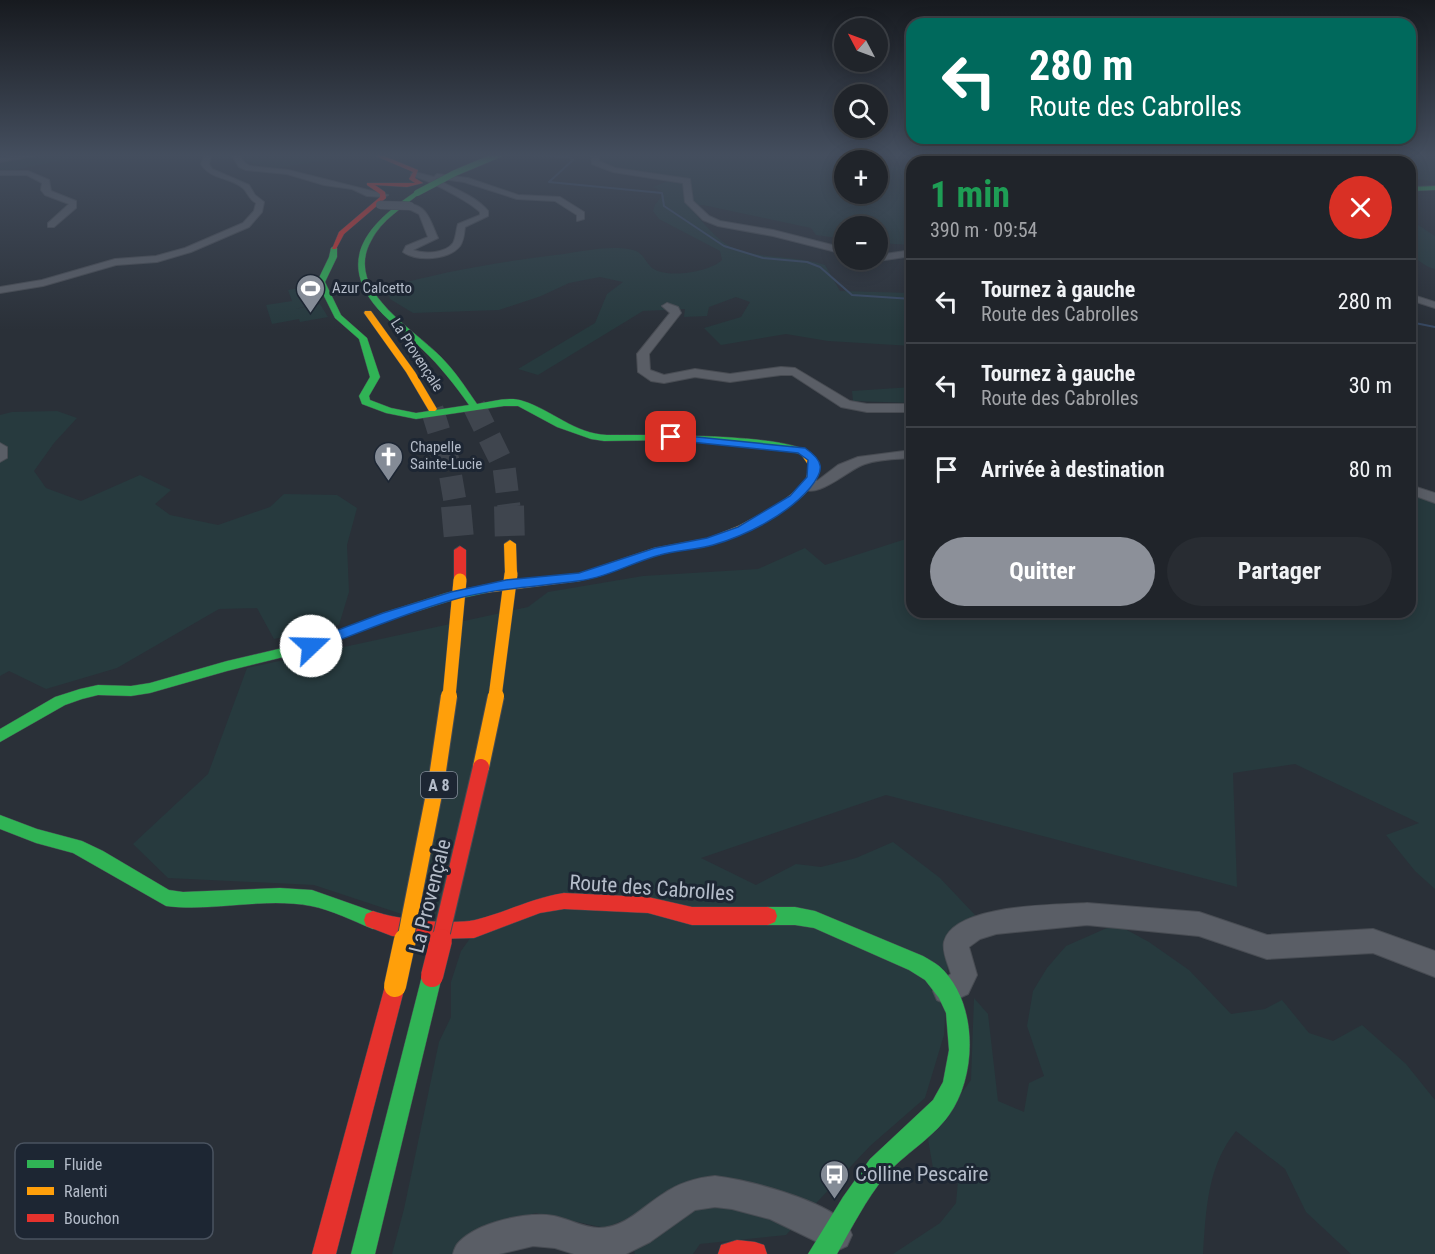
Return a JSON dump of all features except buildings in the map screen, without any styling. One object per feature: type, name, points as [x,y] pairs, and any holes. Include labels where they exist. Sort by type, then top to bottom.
[{"type":"main road","points":[[0,736],[52,705],[80,694],[98,690],[131,691],[150,688],[227,666],[311,646],[388,616],[451,596],[506,584],[580,577],[659,551],[710,542],[758,521],[794,499],[807,486],[815,465],[813,459],[801,450],[790,447],[671,437],[604,438],[591,436],[520,403],[504,403],[416,416],[389,411],[365,402],[364,396],[373,383],[375,373],[366,345],[358,332],[338,316],[321,282],[338,237],[351,222],[364,213]]},
{"type":"main road","name":"La Provençale","points":[[380,213],[362,230],[352,247],[348,267],[349,276],[357,296],[410,372],[432,409]]},
{"type":"main road","name":"La Provençale","points":[[390,213],[371,231],[361,253],[362,275],[366,286],[377,302],[444,366],[474,406]]},
{"type":"main road","name":"La Provençale","points":[[363,1254],[464,849],[496,703],[507,631],[511,574],[510,544]]},
{"type":"main road","name":"La Provençale","points":[[324,1254],[395,986],[438,790],[456,661],[460,550]]},
{"type":"main road","name":"Route des Cabrolles","points":[[0,822],[36,836],[76,846],[97,856],[166,898],[183,900],[280,896],[312,898],[392,927],[431,930],[474,929],[540,905],[564,901],[648,905],[692,916],[795,916],[814,920],[916,963],[932,973],[946,991],[956,1012],[959,1050],[953,1085],[941,1108],[878,1167],[851,1205],[828,1244]]},
{"type":"main road","points":[[730,1254],[737,1252],[755,1254]]},
{"type":"street","points":[[51,225],[65,213]]},
{"type":"street","points":[[0,290],[43,283],[115,262],[169,256],[226,235],[246,225],[258,213]]},
{"type":"street","points":[[423,213],[433,238],[409,248],[408,252],[414,254],[435,254],[450,250],[458,242],[461,226],[484,216],[484,213]]},
{"type":"street","points":[[579,213],[580,219]]},
{"type":"street","points":[[700,213],[706,218],[718,222],[782,235],[834,249]]},
{"type":"street","points":[[888,257],[906,255]]},
{"type":"street","points":[[1416,299],[1435,304]]},
{"type":"street","points":[[667,306],[674,309],[676,313],[643,354],[644,372],[649,376],[664,379],[695,373],[730,378],[795,372],[846,404],[867,408],[906,408]]},
{"type":"street","points":[[0,447],[0,458]]},
{"type":"street","points":[[807,486],[821,485],[839,469],[865,459],[906,455]]},
{"type":"street","points":[[1416,491],[1435,498]]},
{"type":"street","points":[[946,991],[959,985],[964,975],[956,949],[957,941],[972,930],[996,922],[1087,914],[1199,924],[1267,947],[1373,941],[1435,964]]},
{"type":"street","points":[[469,1254],[511,1232],[552,1231],[598,1244],[619,1240],[643,1230],[669,1208],[697,1193],[722,1191],[779,1206],[817,1222],[828,1244]]},
{"type":"green space","points":[[654,213],[694,213],[715,235],[734,248],[745,252],[825,265],[840,291],[906,293],[906,346],[828,341],[786,334],[721,345],[704,328],[741,317],[750,302],[736,297],[709,307],[707,316],[684,317],[685,309],[643,311],[538,375],[518,369],[595,323],[607,294],[623,282],[600,277],[569,283],[541,296],[499,310],[413,313],[390,299],[387,287],[497,263],[616,248],[637,251],[652,268],[659,271],[688,273],[708,268],[722,260],[720,251],[659,219]]},
{"type":"green space","points":[[738,213],[906,213],[906,245],[888,244],[888,216],[834,216],[834,238],[816,235],[811,228]]},
{"type":"green space","points":[[1416,224],[1435,236],[1435,269],[1417,259]]},
{"type":"green space","points":[[312,286],[319,303],[295,309],[320,304],[328,317],[272,324],[266,305],[292,301],[288,290]]},
{"type":"green space","points":[[906,387],[906,403],[853,401],[852,391]]},
{"type":"green space","points":[[57,411],[77,418],[54,443],[34,471],[46,488],[81,501],[140,475],[171,490],[155,504],[170,515],[218,525],[270,507],[284,494],[337,495],[357,508],[347,545],[349,592],[339,625],[274,639],[257,608],[219,609],[117,668],[46,689],[9,671],[0,676],[0,415],[12,412]]},
{"type":"green space","points":[[1416,497],[1435,504],[1435,889],[1415,871],[1386,835],[1419,823],[1295,764],[1233,773],[1237,887],[886,795],[701,858],[756,885],[796,864],[821,867],[856,858],[893,842],[940,878],[975,915],[948,959],[944,1035],[925,1098],[870,1146],[786,1235],[700,1244],[693,1254],[635,1254],[622,1221],[605,1228],[536,1213],[515,1219],[458,1254],[392,1254],[404,1209],[439,1042],[451,1017],[451,982],[461,951],[471,937],[314,885],[168,878],[133,844],[208,774],[247,668],[528,607],[548,592],[643,576],[758,569],[805,548],[825,565],[906,539],[906,618],[1416,618]]},
{"type":"green space","points":[[1116,924],[1149,942],[1189,970],[1231,1014],[1265,1009],[1282,1000],[1309,1033],[1333,1041],[1362,1025],[1406,1064],[1435,1100],[1435,1254],[1351,1254],[1306,1212],[1285,1169],[1236,1131],[1226,1145],[1214,1174],[1207,1205],[1203,1254],[893,1254],[940,1223],[956,1203],[958,1181],[933,1168],[928,1139],[971,1080],[974,998],[988,1014],[998,1101],[1024,1112],[1029,1083],[1044,1076],[1027,1026],[1033,991],[1047,968],[1066,946]]},
{"type":"waterway","points":[[674,213],[724,246],[763,258],[807,262],[820,267],[852,295],[906,299]]},
{"type":"waterway","points":[[1416,323],[1435,327]]},
{"type":"tunnel","points":[[474,406],[504,467],[509,507]]},
{"type":"tunnel","points":[[432,409],[448,461],[456,507]]},
{"type":"tunnel","points":[[456,506],[460,550]]},
{"type":"tunnel","points":[[509,506],[510,544]]},
{"type":"traffic: fast","points":[[391,213],[375,228],[366,242],[361,257],[361,272],[367,289],[392,318],[437,358],[474,406]]},
{"type":"traffic: fast","points":[[334,248],[333,257],[321,282],[338,316],[363,338],[375,377],[364,396],[365,402],[389,411],[416,416],[504,403],[520,403],[561,425],[591,436],[604,438],[671,437],[790,447],[805,453]]},
{"type":"traffic: fast","points":[[0,736],[60,701],[80,694],[98,690],[131,691],[150,688],[227,666],[311,646],[388,616],[451,596],[485,589]]},
{"type":"traffic: fast","points":[[0,822],[36,836],[76,846],[97,856],[166,898],[183,900],[280,896],[312,898],[373,920]]},
{"type":"traffic: fast","points":[[768,916],[795,916],[815,920],[916,963],[932,973],[946,991],[956,1012],[959,1050],[953,1085],[941,1108],[878,1167],[851,1205],[824,1253],[820,1254]]},
{"type":"traffic: fast","points":[[363,1254],[432,976]]},
{"type":"traffic: slow","points":[[368,313],[410,372],[432,409]]},
{"type":"traffic: slow","points":[[485,589],[580,577],[658,551],[699,545],[724,536],[762,518],[800,493],[812,479],[814,466],[805,453]]},
{"type":"traffic: slow","points":[[510,544],[511,574]]},
{"type":"traffic: slow","points":[[481,767],[500,671],[511,574]]},
{"type":"traffic: slow","points":[[395,986],[436,784],[451,683],[460,580]]},
{"type":"traffic: jam","points":[[334,248],[341,233],[366,213]]},
{"type":"traffic: jam","points":[[460,550],[460,580]]},
{"type":"traffic: jam","points":[[432,976],[481,767]]},
{"type":"traffic: jam","points":[[373,920],[392,927],[431,930],[474,929],[540,905],[564,901],[648,905],[692,916],[768,916]]},
{"type":"traffic: jam","points":[[324,1254],[395,986]]},
{"type":"traffic: jam","points":[[730,1254],[737,1252],[755,1254]]},
{"type":"place","name":"Azur Calcetto","points":[[311,314]]},
{"type":"place","name":"Chapelle Sainte-Lucie","points":[[389,482]]},
{"type":"place","name":"Colline Pescaïre","points":[[834,1200]]},
{"type":"route","points":[[311,646],[388,616],[451,596],[506,584],[580,577],[659,551],[710,542],[743,529],[794,499],[807,486],[815,465],[808,454],[790,447],[671,437]]}]
